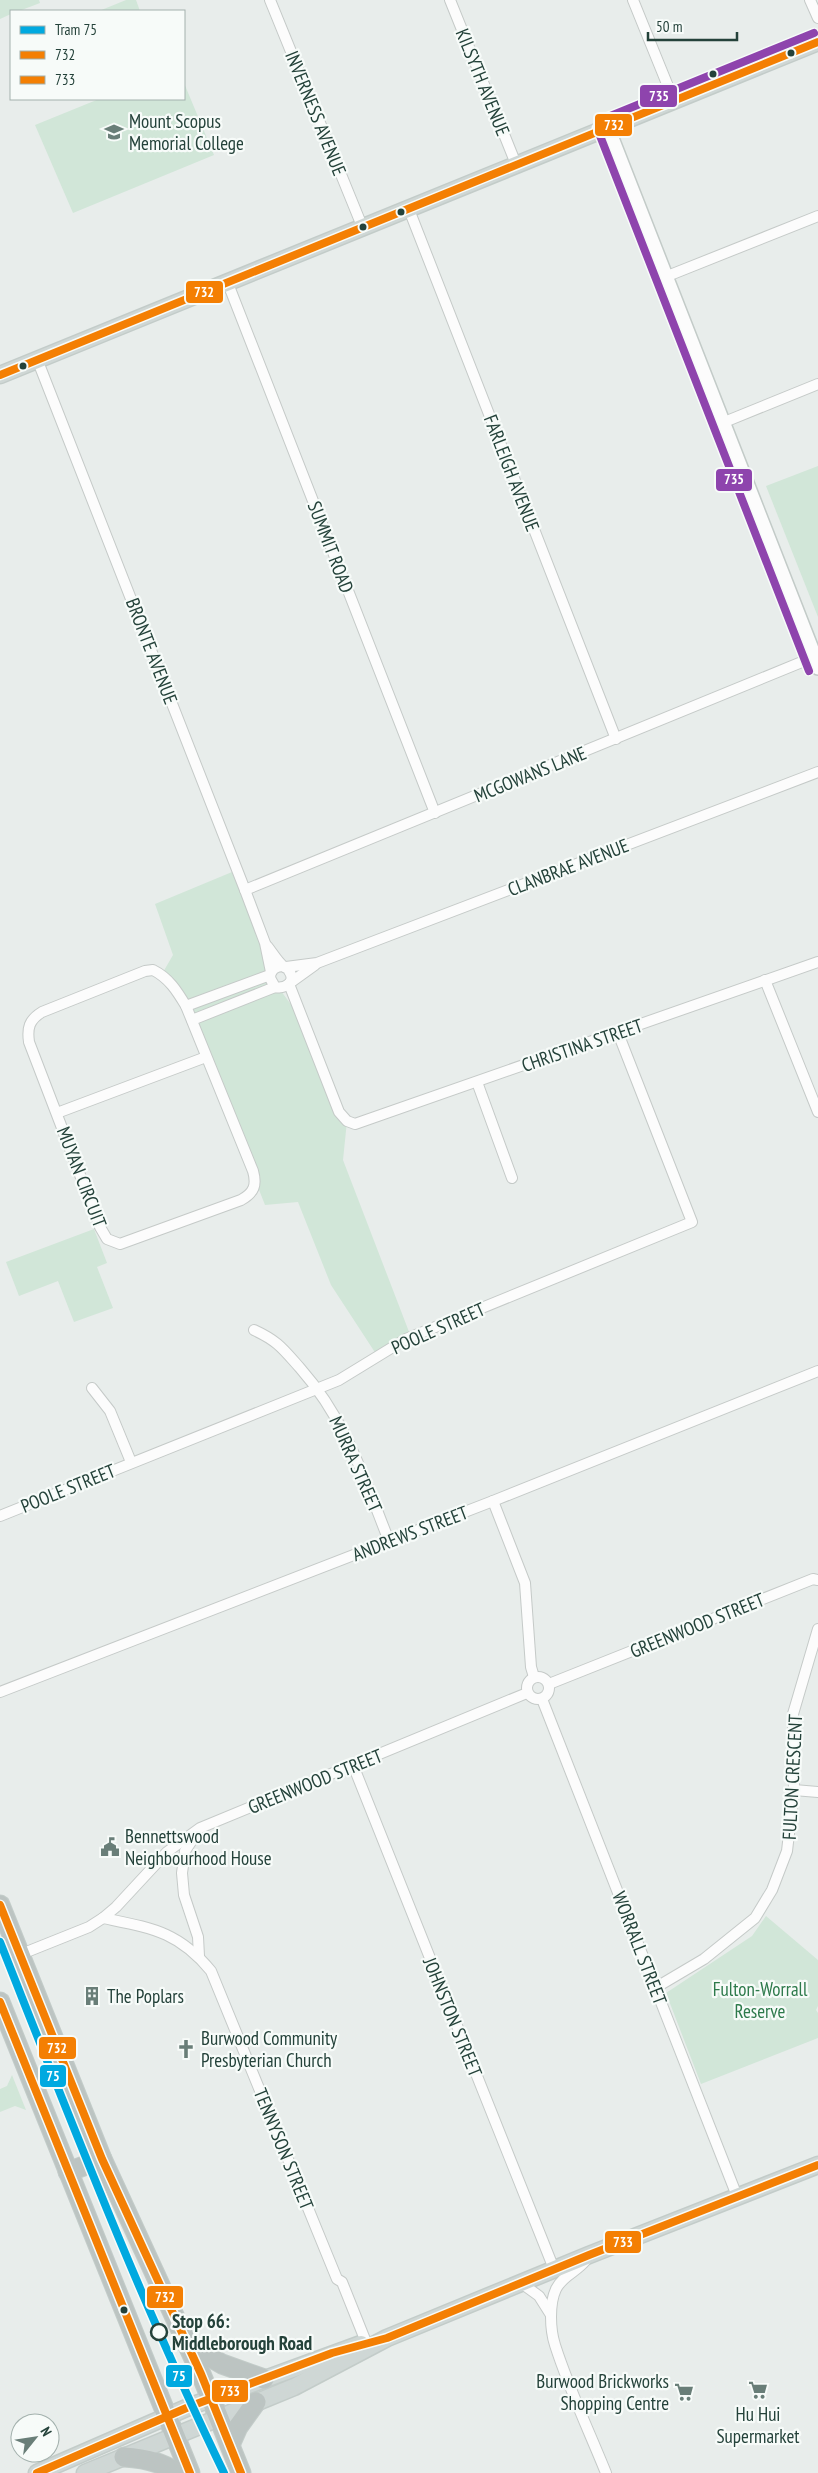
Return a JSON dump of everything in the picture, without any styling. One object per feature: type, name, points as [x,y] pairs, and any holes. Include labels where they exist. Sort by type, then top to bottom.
[{"type":"highway","points":[[0,1905],[102,2159],[190,2350],[241,2473]]},
{"type":"highway","points":[[0,2002],[190,2473]]},
{"type":"highway","points":[[68,2172],[102,2159]]},
{"type":"highway","points":[[190,2350],[210,2357],[222,2364],[264,2378]]},
{"type":"highway","points":[[230,2445],[238,2427],[256,2402]]},
{"type":"highway","points":[[124,2457],[141,2458],[165,2466],[177,2473]]},
{"type":"main road","points":[[0,375],[362,226],[818,42]]},
{"type":"main road","points":[[607,128],[816,662]]},
{"type":"main road","points":[[85,2473],[294,2387],[387,2338],[737,2196],[814,2170]]},
{"type":"main road","points":[[37,2473],[264,2378],[366,2342],[387,2338]]},
{"type":"street","name":"INVERNESS AVENUE","points":[[270,0],[362,226]]},
{"type":"street","name":"KILSYTH AVENUE","points":[[450,0],[516,164]]},
{"type":"street","points":[[633,0],[674,101]]},
{"type":"street","points":[[810,0],[818,18]]},
{"type":"street","name":"FARLEIGH AVENUE","points":[[408,208],[616,739]]},
{"type":"street","points":[[665,277],[818,216]]},
{"type":"street","name":"SUMMIT ROAD","points":[[227,282],[435,813]]},
{"type":"street","name":"BRONTE AVENUE","points":[[37,359],[245,890],[265,943],[270,973]]},
{"type":"street","points":[[722,423],[818,384]]},
{"type":"street","name":"MCGOWANS LANE","points":[[245,890],[616,739],[816,662]]},
{"type":"street","name":"CLANBRAE AVENUE","points":[[284,967],[317,963],[818,772]]},
{"type":"street","name":"BRONTE AVENUE","points":[[265,943],[284,967]]},
{"type":"street","name":"CHRISTINA STREET","points":[[304,1022],[338,1112],[347,1121],[356,1124],[818,962]]},
{"type":"street","name":"CLANBRAE AVENUE","points":[[289,983],[317,963]]},
{"type":"street","points":[[186,1006],[270,973],[276,967],[284,967],[290,972],[289,983],[304,1022]]},
{"type":"street","name":"MUYAN CIRCUIT","points":[[154,970],[162,974],[175,988],[186,1006],[253,1171],[255,1185],[253,1192],[241,1200],[127,1244],[113,1243],[104,1234],[29,1042],[30,1022],[36,1016],[145,971],[154,970]]},
{"type":"street","points":[[270,973],[271,982],[304,1022]]},
{"type":"street","points":[[765,980],[818,1112]]},
{"type":"street","points":[[192,1020],[289,983]]},
{"type":"street","name":"POOLE STREET","points":[[0,1516],[130,1462],[319,1389],[339,1380],[406,1339],[692,1222],[618,1033]]},
{"type":"street","points":[[57,1113],[206,1057]]},
{"type":"street","points":[[477,1082],[512,1178]]},
{"type":"street","name":"MURRA STREET","points":[[254,1330],[274,1339],[319,1389],[335,1413],[348,1439],[389,1541]]},
{"type":"street","name":"ANDREWS STREET","points":[[0,1692],[493,1501],[818,1371]]},
{"type":"street","points":[[92,1388],[110,1411],[130,1462]]},
{"type":"street","points":[[493,1501],[525,1583],[531,1667],[534,1677]]},
{"type":"street","name":"GREENWOOD STREET","points":[[549,1684],[813,1579],[818,1580]]},
{"type":"street","name":"FULTON CRESCENT","points":[[655,1988],[704,1959],[755,1918],[772,1890],[787,1850],[794,1790],[793,1714],[818,1629]]},
{"type":"street","points":[[534,1677],[542,1678],[549,1684],[548,1694],[542,1699],[533,1699],[527,1693],[528,1682],[534,1677]]},
{"type":"street","name":"GREENWOOD STREET","points":[[19,1955],[88,1927],[103,1918],[116,1907],[154,1864],[200,1828],[527,1693]]},
{"type":"street","name":"WORRALL STREET","points":[[542,1699],[737,2196]]},
{"type":"street","name":"JOHNSTON STREET","points":[[353,1765],[554,2269]]},
{"type":"street","points":[[794,1790],[818,1792]]},
{"type":"street","name":"TENNYSON STREET","points":[[199,1956],[198,1937],[184,1896],[182,1873],[185,1851],[200,1828]]},
{"type":"street","name":"TENNYSON STREET","points":[[103,1918],[158,1930],[182,1941],[199,1956],[211,1971],[337,2279],[342,2282],[366,2342]]},
{"type":"street","points":[[589,2255],[581,2266],[565,2277],[556,2290],[551,2315],[554,2344],[606,2473]]},
{"type":"street","points":[[521,2283],[539,2296],[551,2315]]},
{"type":"green space","points":[[0,0],[39,0],[40,3],[22,10],[10,10],[10,14],[0,19]]},
{"type":"green space","points":[[126,0],[136,0],[140,10],[101,10]]},
{"type":"green space","points":[[185,85],[214,155],[73,213],[35,125],[97,100],[185,100]]},
{"type":"green space","points":[[818,466],[818,617],[766,486]]},
{"type":"green space","points":[[232,872],[278,987],[304,1022],[347,1121],[343,1160],[411,1337],[378,1357],[331,1285],[298,1202],[265,1205],[192,1020],[162,974],[173,955],[155,904]]},
{"type":"green space","points":[[94,1229],[107,1263],[97,1267],[113,1308],[74,1322],[58,1281],[19,1296],[6,1262]]},
{"type":"green space","name":"Fulton-Worrall Reserve","points":[[766,1916],[818,1960],[818,2006],[816,2010],[818,2013],[818,2038],[701,2084],[666,1993],[752,1936]]},
{"type":"green space","points":[[12,2075],[26,2110],[15,2106],[0,2112],[0,2089],[7,2086]]},
{"type":"tram line","name":"75","points":[[0,1942],[135,2276],[224,2473]]},
{"type":"transit line","name":"735","points":[[809,671],[597,128],[603,119],[814,33]]},
{"type":"transit line","name":"732","points":[[0,375],[818,42]]},
{"type":"transit line","name":"732","points":[[0,1905],[102,2159],[201,2374],[241,2473]]},
{"type":"transit line","name":"732","points":[[0,2002],[190,2473]]},
{"type":"transit line","name":"733","points":[[37,2473],[191,2406],[332,2353],[387,2338],[589,2255],[818,2165]]},
{"type":"place","name":"Mount Scopus Memorial College","points":[[114,132]]},
{"type":"place","name":"Bennettswood Neighbourhood House","points":[[110,1847]]},
{"type":"place","name":"The Poplars","points":[[92,1996]]},
{"type":"place","name":"Burwood Community Presbyterian Church","points":[[186,2049]]},
{"type":"place","name":"Stop 66: Middleborough Road","points":[[159,2332]]},
{"type":"place","name":"Hu Hui Supermarket","points":[[758,2390]]},
{"type":"place","name":"Burwood Brickworks Shopping Centre","points":[[684,2392]]}]
